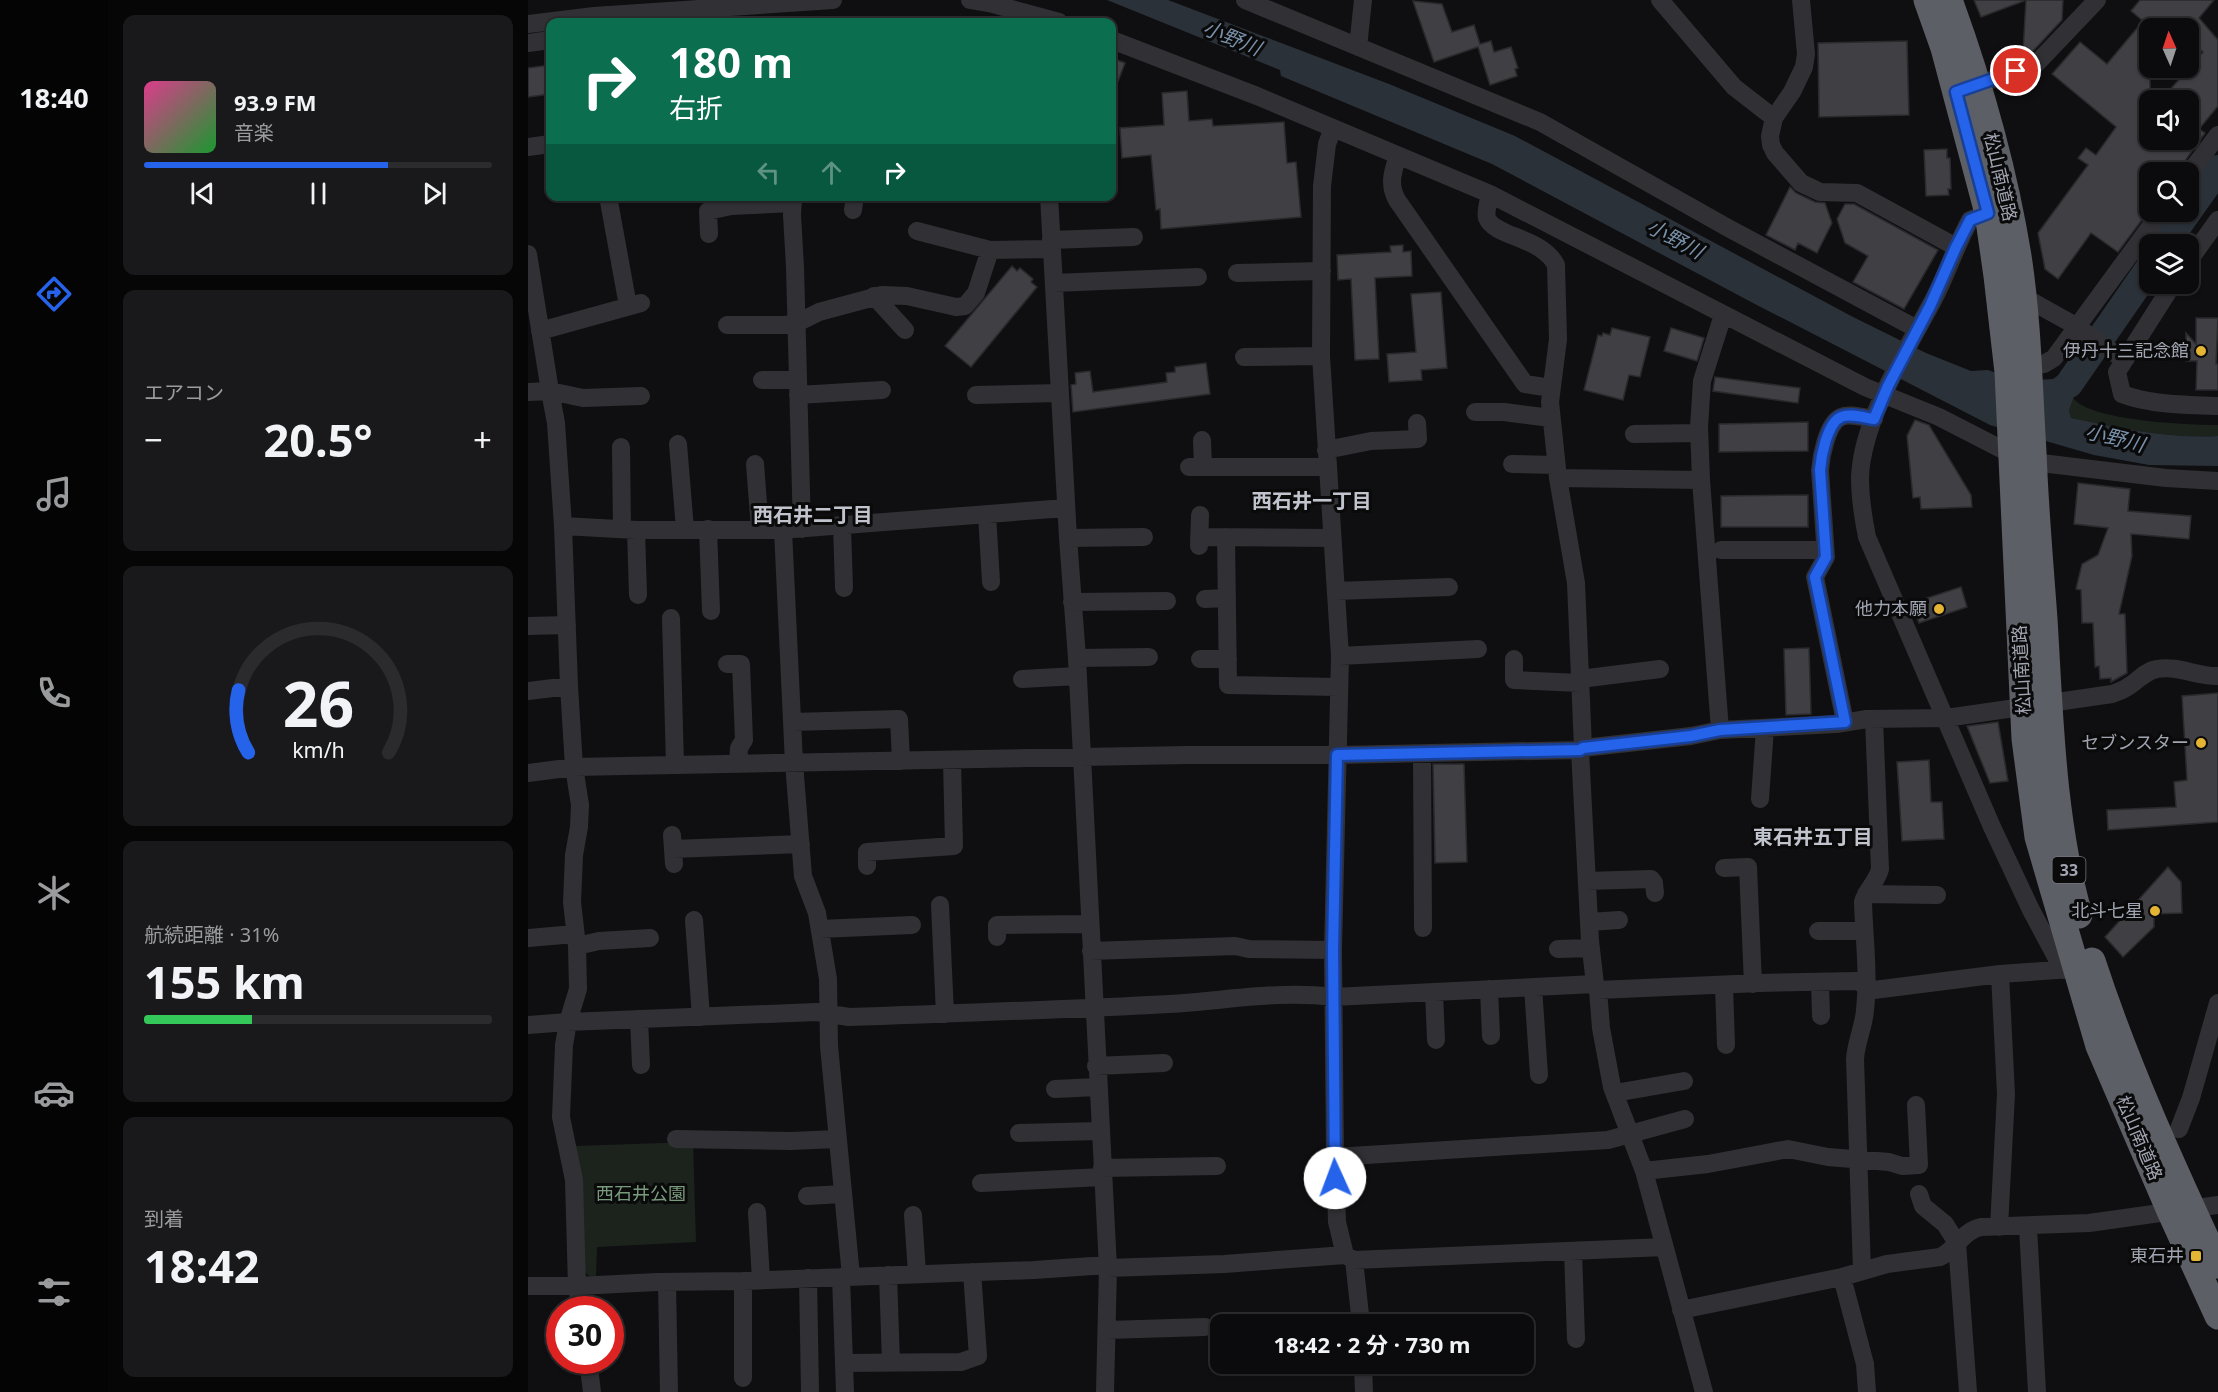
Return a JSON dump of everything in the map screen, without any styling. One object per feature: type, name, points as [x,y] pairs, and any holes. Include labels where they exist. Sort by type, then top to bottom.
[{"type":"highway","name":"松山南道路","points":[[1927,0],[1944,48],[1966,89]]},
{"type":"highway","name":"松山南道路","points":[[1949,0],[1964,42],[1966,89],[1998,210],[2018,258],[2022,296],[2022,452],[2036,704],[2073,894],[2077,967],[2115,1026],[2158,1132],[2181,1210],[2218,1316]]},
{"type":"highway","name":"松山南道路","points":[[1998,210],[1999,287],[2022,371]]},
{"type":"highway","name":"松山南道路","points":[[2181,1210],[2218,1265]]},
{"type":"street","points":[[578,18],[725,15],[833,0]]},
{"type":"street","points":[[970,0],[1046,13]]},
{"type":"street","points":[[1245,0],[1263,4],[1358,47],[1540,122],[1915,333]]},
{"type":"street","points":[[1358,47],[1363,0]]},
{"type":"street","points":[[1660,0],[1734,87],[1774,118]]},
{"type":"street","points":[[1802,0],[1806,54],[1804,67],[1792,92],[1774,118],[1771,128],[1771,145],[1775,153],[1801,183],[1820,192],[1857,193],[1956,247]]},
{"type":"street","points":[[1966,89],[2036,64],[2088,3]]},
{"type":"street","points":[[528,24],[546,22]]},
{"type":"street","points":[[528,43],[546,41]]},
{"type":"street","points":[[1116,42],[1257,96],[1490,194],[1856,383],[1886,390],[1939,417],[2022,452],[2166,478],[2218,481]]},
{"type":"street","points":[[1332,128],[1327,144],[1322,186],[1321,356],[1340,656],[1333,950],[1335,1157],[1337,1222],[1349,1257],[1359,1314]]},
{"type":"street","points":[[2198,162],[2218,135]]},
{"type":"street","points":[[528,147],[546,145]]},
{"type":"street","points":[[1398,156],[1391,176],[1393,193],[1397,200],[1526,384],[1551,388]]},
{"type":"street","points":[[1490,194],[1488,218],[1494,226],[1540,247],[1551,256],[1556,265],[1558,339],[1551,388],[1551,418],[1557,472],[1576,583],[1589,922],[1601,1028],[1615,1093],[1644,1171],[1704,1392]]},
{"type":"street","points":[[540,331],[635,305],[609,201]]},
{"type":"street","points":[[709,234],[708,211],[731,206],[783,201]]},
{"type":"street","points":[[793,201],[802,529]]},
{"type":"street","points":[[1049,201],[1077,668],[1108,1267],[1105,1392]]},
{"type":"street","points":[[1998,210],[1970,220],[1930,306],[1886,390],[1864,452],[1860,476],[1861,507],[1867,537],[2026,900],[2077,967]]},
{"type":"street","points":[[2199,247],[2218,220]]},
{"type":"street","points":[[2022,371],[2054,358],[2154,222]]},
{"type":"street","points":[[917,231],[990,250],[1134,237]]},
{"type":"street","points":[[727,325],[796,323],[819,312],[874,296],[891,294],[956,307],[965,306],[976,293],[990,250]]},
{"type":"street","points":[[528,254],[532,310],[540,331],[556,423],[574,767],[580,806],[574,855],[572,902],[578,989],[564,1045],[561,1118],[574,1180],[579,1296]]},
{"type":"street","points":[[1237,273],[1322,271]]},
{"type":"street","points":[[1054,283],[1198,277]]},
{"type":"street","points":[[2166,294],[2119,357],[2117,372],[2122,394],[2186,405],[2218,406]]},
{"type":"street","points":[[874,296],[905,330]]},
{"type":"street","points":[[2022,296],[2078,327],[2119,357]]},
{"type":"street","points":[[1720,730],[1699,433],[1700,391],[1723,315]]},
{"type":"street","points":[[1244,357],[1321,356]]},
{"type":"street","points":[[762,380],[798,387],[882,390]]},
{"type":"street","points":[[528,392],[549,391],[583,398],[632,391]]},
{"type":"street","points":[[976,395],[1060,393]]},
{"type":"street","points":[[1475,412],[1504,412],[1551,418]]},
{"type":"street","points":[[1845,722],[1815,577],[1824,564],[1825,550],[1820,470],[1825,443],[1834,422],[1840,417],[1850,416],[1874,419]]},
{"type":"street","points":[[1202,440],[1196,467],[1326,458],[1371,441],[1418,439],[1417,423]]},
{"type":"street","points":[[1634,434],[1699,433]]},
{"type":"street","points":[[678,444],[685,529]]},
{"type":"street","points":[[621,447],[638,595]]},
{"type":"street","points":[[755,464],[760,529]]},
{"type":"street","points":[[1512,464],[1557,472],[1701,480]]},
{"type":"street","points":[[563,526],[783,530],[1066,508]]},
{"type":"street","points":[[987,514],[991,582]]},
{"type":"street","points":[[1200,515],[1199,542],[1227,537],[1332,538]]},
{"type":"street","points":[[842,526],[844,588]]},
{"type":"street","points":[[708,529],[711,611]]},
{"type":"street","points":[[783,530],[794,763],[803,876],[817,913],[828,980],[829,1046],[842,1194],[846,1276],[845,1392]]},
{"type":"street","points":[[1068,538],[1144,537]]},
{"type":"street","points":[[1227,537],[1228,685],[1339,687]]},
{"type":"street","points":[[1721,550],[1825,550]]},
{"type":"street","points":[[1336,591],[1449,587]]},
{"type":"street","points":[[1205,599],[1227,598]]},
{"type":"street","points":[[1072,602],[1167,601]]},
{"type":"street","points":[[671,618],[675,765]]},
{"type":"street","points":[[528,626],[567,625]]},
{"type":"street","points":[[1340,656],[1478,649]]},
{"type":"street","points":[[1022,679],[1149,657]]},
{"type":"street","points":[[1200,659],[1228,659]]},
{"type":"street","points":[[1514,659],[1514,680],[1580,681],[1660,669]]},
{"type":"street","points":[[727,664],[741,664],[744,740],[739,748],[738,764]]},
{"type":"street","points":[[528,773],[574,767],[1187,754],[1422,754],[1582,749],[1691,736],[1720,730],[1874,718],[1946,718],[2112,694],[2128,687],[2142,675],[2156,669],[2175,669],[2218,676]]},
{"type":"street","points":[[528,691],[569,686]]},
{"type":"street","points":[[1862,1271],[1855,1049],[1865,1012],[1867,986],[1863,902],[1880,869],[1874,718]]},
{"type":"street","points":[[792,722],[899,719],[901,761]]},
{"type":"street","points":[[1760,799],[1765,728]]},
{"type":"street","points":[[1422,754],[1423,928]]},
{"type":"street","points":[[867,866],[867,852],[954,846],[952,760]]},
{"type":"street","points":[[673,849],[801,844]]},
{"type":"street","points":[[1724,868],[1748,867],[1753,984]]},
{"type":"street","points":[[1587,881],[1651,879],[1655,893]]},
{"type":"street","points":[[1866,894],[1937,895]]},
{"type":"street","points":[[940,905],[945,1014]]},
{"type":"street","points":[[694,920],[701,1017]]},
{"type":"street","points":[[1589,922],[1619,920]]},
{"type":"street","points":[[997,937],[997,926],[1089,924]]},
{"type":"street","points":[[820,929],[912,925]]},
{"type":"street","points":[[1818,931],[1864,931]]},
{"type":"street","points":[[528,938],[599,941],[651,938]]},
{"type":"street","points":[[1091,951],[1235,946],[1249,949],[1333,950]]},
{"type":"street","points":[[1558,949],[1591,948]]},
{"type":"street","points":[[528,1025],[816,1012],[849,1017],[945,1014],[1199,1003],[1268,995],[1309,994],[1333,997],[1533,987],[1857,981],[1874,990],[2077,967]]},
{"type":"street","points":[[1999,1227],[2006,1094],[2000,974]]},
{"type":"street","points":[[1820,982],[1821,1016]]},
{"type":"street","points":[[1724,985],[1726,1045]]},
{"type":"street","points":[[1533,987],[1529,1050],[1539,1074]]},
{"type":"street","points":[[1489,989],[1491,1036]]},
{"type":"street","points":[[1434,992],[1436,1040]]},
{"type":"street","points":[[2179,1129],[2191,1098],[2218,1003]]},
{"type":"street","points":[[639,1019],[641,1065]]},
{"type":"street","points":[[1096,1066],[1164,1063]]},
{"type":"street","points":[[1615,1093],[1684,1081]]},
{"type":"street","points":[[1055,1089],[1098,1087]]},
{"type":"street","points":[[1644,1171],[1708,1164],[1788,1149],[1828,1157],[1889,1162],[1902,1166],[1919,1165],[1916,1105]]},
{"type":"street","points":[[1335,1157],[1608,1140],[1685,1119]]},
{"type":"street","points":[[1019,1133],[1100,1131]]},
{"type":"street","points":[[676,1139],[791,1141],[837,1139]]},
{"type":"street","points":[[981,1183],[1208,1161]]},
{"type":"street","points":[[807,1196],[842,1194]]},
{"type":"street","points":[[1919,1194],[1923,1206],[1945,1224],[1957,1244],[1968,1392]]},
{"type":"street","points":[[1681,1310],[1842,1277],[1887,1264],[1940,1257],[1974,1229],[2089,1223],[2218,1205]]},
{"type":"street","points":[[743,1378],[757,1212]]},
{"type":"street","points":[[914,1215],[916,1274]]},
{"type":"street","points":[[2028,1227],[2037,1392]]},
{"type":"street","points":[[528,1286],[752,1281],[1664,1247]]},
{"type":"street","points":[[1573,1251],[1576,1339]]},
{"type":"street","points":[[844,1364],[961,1362],[978,1356],[972,1272]]},
{"type":"street","points":[[888,1275],[891,1363]]},
{"type":"street","points":[[1842,1277],[1865,1364],[1868,1392]]},
{"type":"street","points":[[808,1278],[810,1392]]},
{"type":"street","points":[[668,1282],[669,1392]]},
{"type":"street","points":[[1107,1330],[1205,1327]]},
{"type":"street","points":[[590,1374],[592,1392]]},
{"type":"street","points":[[1363,1374],[1364,1392]]},
{"type":"green space","points":[[2073,398],[2083,406],[2119,417],[2164,423],[2218,425],[2218,436],[2162,434],[2071,418],[2069,410]]},
{"type":"green space","name":"西石井公園","points":[[693,1142],[696,1242],[597,1247],[596,1276],[589,1276],[581,1268],[575,1146]]},
{"type":"water","name":"小野川","points":[[1107,0],[1168,0],[1389,84],[1515,136],[1853,317],[1926,353],[1971,371],[1988,370],[2019,381],[2053,379],[2090,353],[2069,410],[2071,418],[2162,434],[2218,436],[2218,466],[2149,465],[2094,455],[1990,425],[1753,303],[1492,164],[1281,76],[1280,70]]},
{"type":"building","points":[[1974,0],[2024,0],[2024,1],[1981,17]]},
{"type":"building","points":[[2026,0],[2063,0],[2062,20],[2033,51],[2023,52]]},
{"type":"building","points":[[2140,0],[2214,0],[2199,18],[2139,18],[2131,11]]},
{"type":"building","points":[[1413,1],[1442,4],[1452,32],[1474,25],[1480,44],[1491,41],[1494,52],[1511,47],[1518,68],[1515,69],[1517,76],[1490,85],[1478,47],[1434,62]]},
{"type":"building","points":[[2199,18],[2218,40],[2218,106],[2199,129],[2199,90],[2170,90],[2180,78],[2199,78],[2199,57],[2203,52],[2199,49]]},
{"type":"building","points":[[2139,26],[2139,78],[2150,78],[2150,90],[2139,90],[2139,150],[2193,150],[2184,162],[2139,162],[2140,222],[2118,252],[2091,233],[2058,279],[2045,269],[2038,233],[2088,165],[2078,158],[2086,148],[2096,155],[2116,127],[2052,74],[2080,42],[2107,64]]},
{"type":"building","points":[[1907,41],[1909,115],[1819,117],[1818,43]]},
{"type":"building","points":[[1116,60],[1125,63],[1116,87]]},
{"type":"building","points":[[546,66],[546,95],[528,97],[528,68]]},
{"type":"building","points":[[1187,91],[1189,121],[1212,119],[1213,126],[1284,122],[1287,163],[1296,162],[1301,217],[1161,229],[1160,209],[1156,210],[1151,155],[1122,158],[1120,128],[1164,125],[1162,93]]},
{"type":"building","points":[[2199,129],[2205,133],[2199,141]]},
{"type":"building","points":[[1947,149],[1947,158],[1950,158],[1951,189],[1948,189],[1949,195],[1926,196],[1924,150]]},
{"type":"building","points":[[1790,187],[1796,193],[1815,202],[1825,203],[1832,223],[1817,253],[1798,243],[1795,250],[1766,235]]},
{"type":"building","points":[[1845,204],[1854,204],[1938,250],[1904,309],[1853,282],[1868,256],[1845,243],[1837,219]]},
{"type":"building","points":[[1403,245],[1403,252],[1411,251],[1412,276],[1375,278],[1379,359],[1355,360],[1351,279],[1338,280],[1337,255],[1391,252],[1390,246]]},
{"type":"building","points":[[1012,266],[1017,271],[1020,268],[1033,279],[1031,282],[1037,287],[971,367],[945,346]]},
{"type":"building","points":[[1441,292],[1447,368],[1421,370],[1422,380],[1389,382],[1387,354],[1416,352],[1411,294]]},
{"type":"building","name":"伊丹十三記念館","points":[[2196,318],[2218,318],[2216,364],[2218,364],[2218,390],[2196,390],[2197,361],[2186,361],[2186,333],[2196,344]]},
{"type":"building","points":[[1612,328],[1650,337],[1640,377],[1629,375],[1623,400],[1584,390],[1598,335],[1602,336],[1603,333],[1610,335]]},
{"type":"building","points":[[1671,328],[1704,338],[1697,361],[1664,351]]},
{"type":"building","points":[[1206,363],[1210,394],[1073,412],[1071,385],[1076,384],[1075,373],[1090,371],[1093,392],[1167,382],[1166,373],[1175,372],[1175,367]]},
{"type":"building","points":[[1715,377],[1800,388],[1798,403],[1713,391]]},
{"type":"building","points":[[1915,420],[1929,425],[1971,495],[1972,507],[1921,509],[1920,497],[1913,498],[1907,436]]},
{"type":"building","points":[[1808,422],[1808,451],[1719,452],[1719,424]]},
{"type":"building","points":[[2078,483],[2130,489],[2128,511],[2191,516],[2189,539],[2131,534],[2132,556],[2119,614],[2125,614],[2127,673],[2111,682],[2111,678],[2100,679],[2099,666],[2095,667],[2093,623],[2082,623],[2081,590],[2076,589],[2082,564],[2098,555],[2108,528],[2074,524]]},
{"type":"building","points":[[1808,495],[1808,527],[1721,527],[1721,496]]},
{"type":"building","points":[[1961,587],[1967,607],[1919,623],[1912,603]]},
{"type":"building","points":[[1809,648],[1811,714],[1786,715],[1784,649]]},
{"type":"building","name":"セブンスター","points":[[2218,693],[2218,822],[2108,830],[2107,810],[2176,807],[2174,782],[2187,780],[2182,696]]},
{"type":"building","points":[[1998,722],[2008,781],[1990,783],[1967,726]]},
{"type":"building","points":[[1929,760],[1931,802],[1942,802],[1944,839],[1902,841],[1897,762]]},
{"type":"building","points":[[1433,764],[1464,764],[1467,862],[1435,863]]},
{"type":"building","name":"北斗七星","points":[[2168,867],[2181,882],[2182,913],[2154,914],[2154,927],[2123,957],[2105,937]]},
{"type":"waterway","points":[[2172,234],[2218,169]]},
{"type":"waterway","points":[[2069,384],[2139,283]]},
{"type":"place","name":"伊丹十三記念館","points":[[2201,351]]},
{"type":"place","name":"他力本願","points":[[1939,609]]},
{"type":"place","name":"セブンスター","points":[[2201,743]]},
{"type":"place","name":"北斗七星","points":[[2155,911]]},
{"type":"place","name":"東石井","points":[[2196,1256]]},
{"type":"district","name":"西石井一丁目","points":[[1312,501]]},
{"type":"district","name":"西石井二丁目","points":[[813,515]]},
{"type":"district","name":"東石井五丁目","points":[[1813,837]]},
{"type":"route","points":[[1335,1178],[1333,950],[1337,755],[1580,750],[1691,736],[1720,730],[1845,722],[1815,577],[1826,557],[1821,456],[1834,422],[1840,417],[1874,419],[1970,220],[1988,213],[1956,92],[2016,71]]}]
